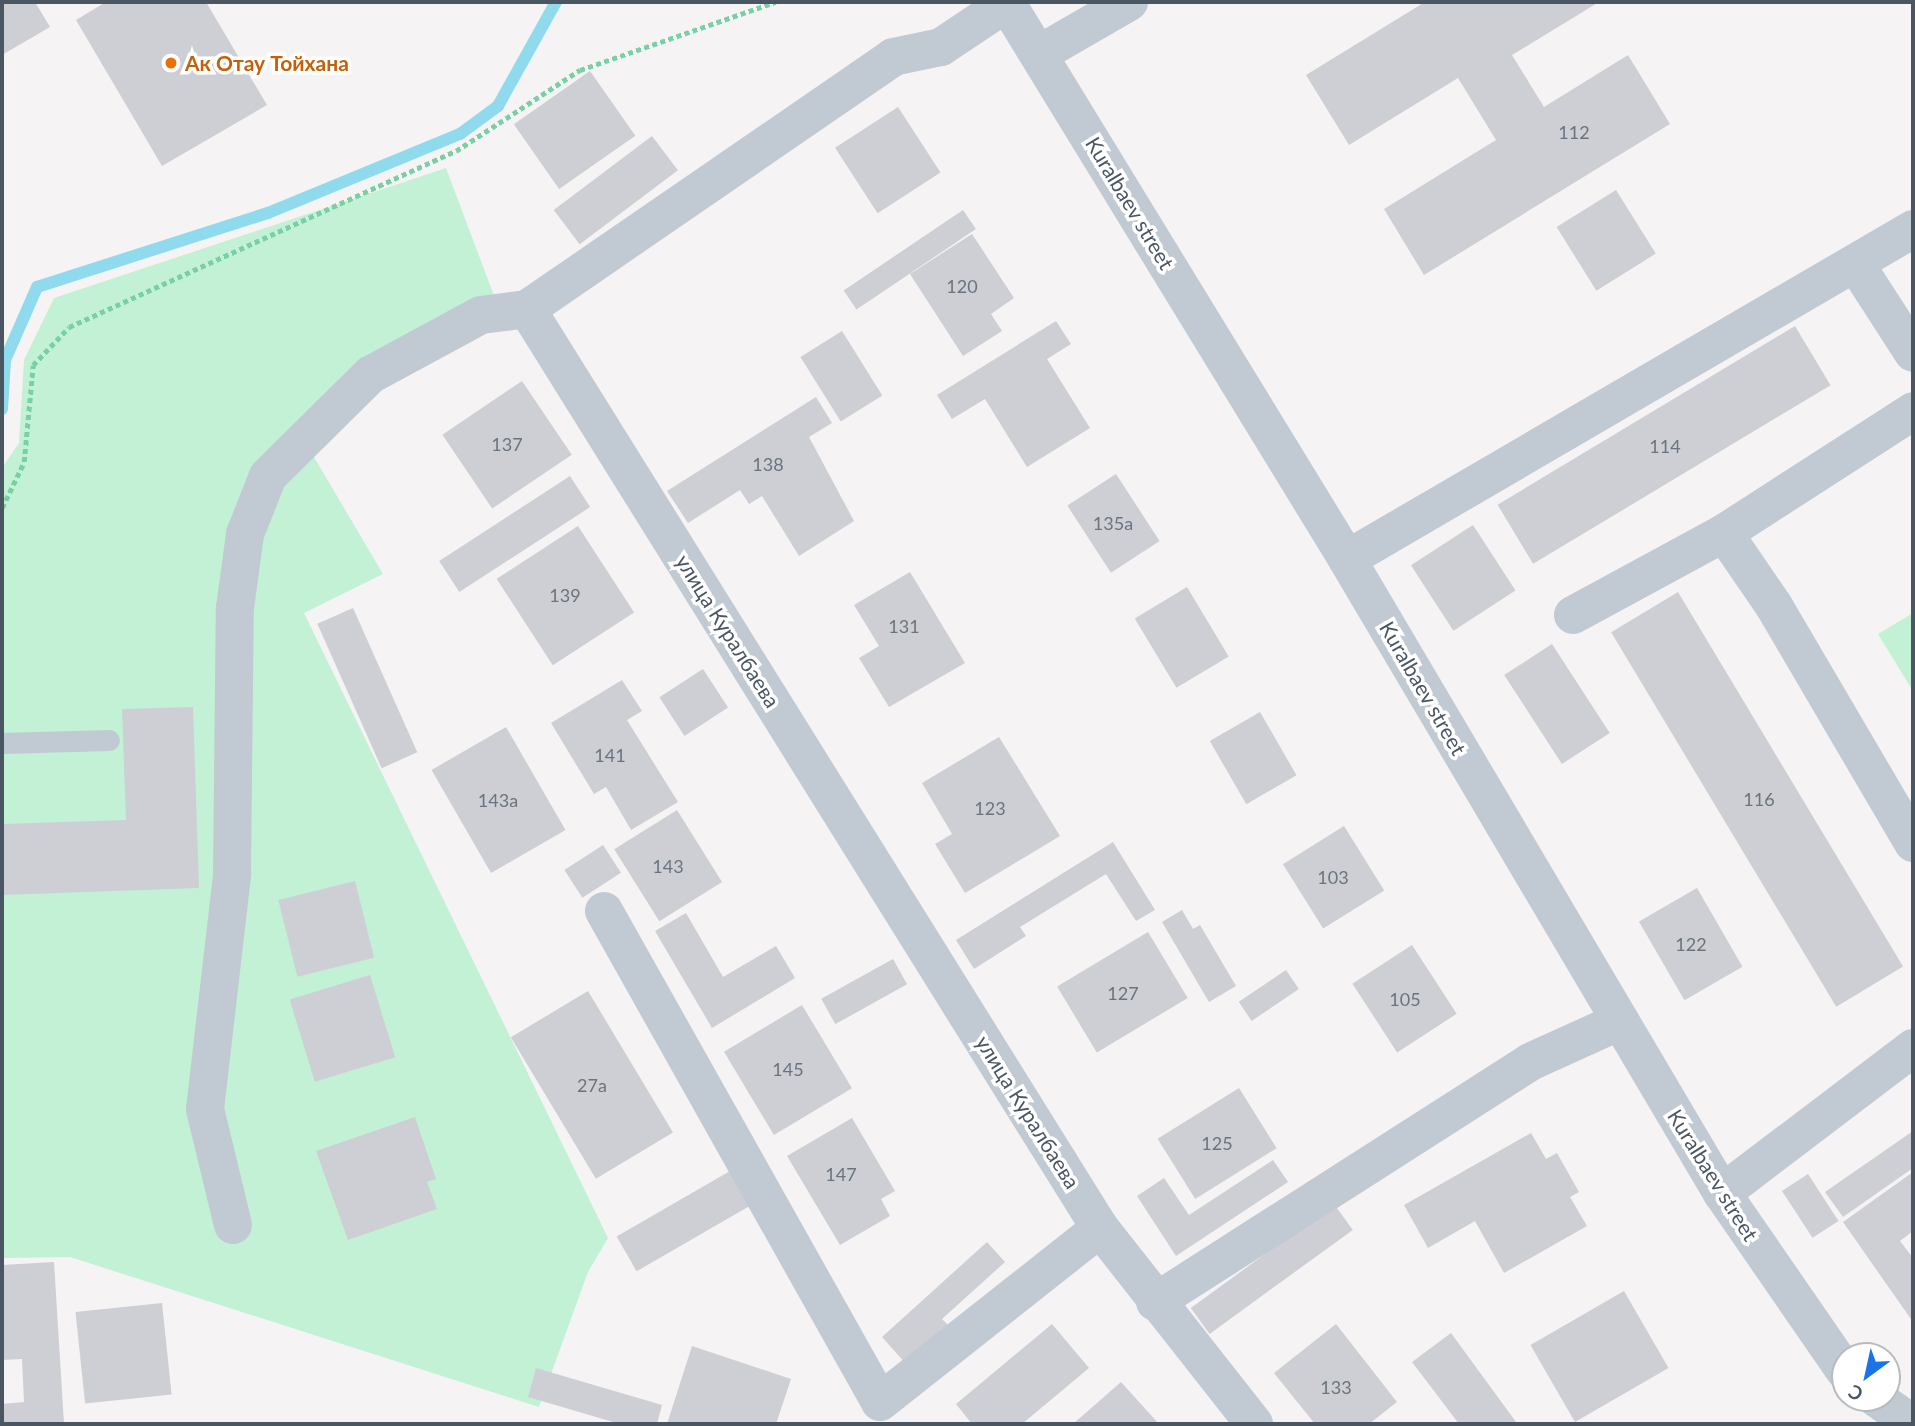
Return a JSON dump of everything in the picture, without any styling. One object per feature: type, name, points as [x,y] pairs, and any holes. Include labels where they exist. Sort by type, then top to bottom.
[{"type":"street","points":[[233,1225],[205,1109],[232,874],[234,608],[245,534],[268,476],[370,375],[481,315],[527,309],[894,57],[941,47],[1007,2]]},
{"type":"street","name":"Kuralbaev street","points":[[1007,2],[1347,559],[1618,1022],[1723,1193],[1831,1351]]},
{"type":"street","points":[[1039,54],[1129,2]]},
{"type":"street","points":[[1347,559],[1857,266],[1913,229]]},
{"type":"street","points":[[1857,266],[1913,353]]},
{"type":"street","name":"улица Куралбаева","points":[[527,309],[1100,1228],[1155,1302],[1254,1424]]},
{"type":"street","points":[[1573,615],[1724,533],[1913,411]]},
{"type":"street","points":[[1724,533],[1774,606],[1913,844]]},
{"type":"street","points":[[604,911],[880,1402],[1100,1228]]},
{"type":"street","points":[[1155,1302],[1531,1062],[1618,1022]]},
{"type":"street","points":[[1723,1193],[1913,1048]]},
{"type":"street","points":[[1896,1412],[1913,1424]]},
{"type":"lane","points":[[2,743],[109,740]]},
{"type":"path","points":[[2,508],[24,462],[33,365],[69,327],[456,150],[580,69],[775,2]]},
{"type":"green space","points":[[446,168],[502,317],[301,435],[383,574],[304,613],[608,1238],[588,1272],[539,1407],[70,1257],[2,1258],[2,468],[19,443],[24,360],[54,298]]},
{"type":"green space","points":[[1913,613],[1913,691],[1878,634]]},
{"type":"building","points":[[2,2],[35,2],[50,27],[2,55]]},
{"type":"building","name":"Ак Отау Тойхана","points":[[106,2],[206,2],[267,105],[162,166],[76,20]]},
{"type":"building","points":[[1425,2],[1599,2],[1512,55],[1544,107],[1628,55],[1670,124],[1424,275],[1384,209],[1496,140],[1458,78],[1349,145],[1306,75]]},
{"type":"building","points":[[590,71],[635,136],[559,189],[514,124]]},
{"type":"building","points":[[898,107],[940,172],[878,213],[835,148]]},
{"type":"building","points":[[652,136],[678,170],[580,244],[554,210]]},
{"type":"building","points":[[1616,190],[1656,254],[1596,291],[1557,227]]},
{"type":"building","points":[[963,210],[976,229],[856,310],[844,291]]},
{"type":"building","points":[[972,234],[1014,298],[991,314],[1002,331],[963,356],[910,274]]},
{"type":"building","points":[[1056,321],[1071,344],[1047,359],[1090,428],[1027,467],[985,399],[952,419],[937,395]]},
{"type":"building","points":[[1795,326],[1831,385],[1533,564],[1498,505]]},
{"type":"building","points":[[842,331],[882,395],[841,421],[800,357]]},
{"type":"building","points":[[522,381],[572,455],[492,508],[442,435]]},
{"type":"building","points":[[816,397],[832,423],[809,437],[854,521],[799,556],[762,496],[749,504],[740,490],[688,523],[667,491]]},
{"type":"building","points":[[1116,474],[1160,541],[1111,573],[1067,506]]},
{"type":"building","points":[[570,476],[590,507],[459,592],[439,561]]},
{"type":"building","points":[[1473,525],[1515,590],[1453,631],[1411,565]]},
{"type":"building","points":[[578,526],[634,612],[553,665],[497,579]]},
{"type":"building","points":[[910,572],[965,663],[889,707],[859,658],[879,646],[854,605]]},
{"type":"building","points":[[1187,587],[1229,656],[1176,688],[1135,618]]},
{"type":"building","points":[[1678,592],[1903,967],[1836,1007],[1611,632]]},
{"type":"building","points":[[353,608],[417,752],[382,768],[317,624]]},
{"type":"building","points":[[1552,644],[1610,733],[1562,764],[1504,675]]},
{"type":"building","points":[[703,669],[728,708],[684,736],[659,697]]},
{"type":"building","points":[[622,680],[642,711],[627,720],[678,802],[631,830],[606,787],[594,794],[551,723]]},
{"type":"building","points":[[193,707],[199,888],[2,895],[2,824],[126,820],[122,709]]},
{"type":"building","points":[[1260,712],[1296,775],[1246,804],[1210,741]]},
{"type":"building","points":[[506,727],[566,830],[491,873],[432,770]]},
{"type":"building","points":[[999,737],[1060,836],[965,893],[935,844],[952,834],[922,783]]},
{"type":"building","points":[[677,810],[722,882],[659,921],[614,849]]},
{"type":"building","points":[[1344,826],[1384,890],[1323,929],[1283,864]]},
{"type":"building","points":[[1113,842],[1155,910],[1136,921],[1106,874],[1020,927],[1026,936],[974,969],[956,940]]},
{"type":"building","points":[[603,845],[621,873],[582,898],[564,870]]},
{"type":"building","points":[[355,881],[374,958],[297,977],[278,900]]},
{"type":"building","points":[[1697,888],[1742,967],[1684,1000],[1639,922]]},
{"type":"building","points":[[1182,910],[1193,929],[1200,925],[1236,986],[1209,1002],[1162,922]]},
{"type":"building","points":[[686,913],[723,977],[776,946],[795,978],[712,1028],[655,931]]},
{"type":"building","points":[[1148,932],[1188,998],[1097,1053],[1057,987]]},
{"type":"building","points":[[1412,945],[1457,1014],[1397,1052],[1352,984]]},
{"type":"building","points":[[893,959],[907,984],[835,1024],[821,999]]},
{"type":"building","points":[[1286,970],[1299,989],[1252,1021],[1239,1002]]},
{"type":"building","points":[[370,975],[395,1057],[315,1082],[290,1000]]},
{"type":"building","points":[[588,991],[673,1132],[596,1179],[511,1037]]},
{"type":"building","points":[[802,1005],[852,1088],[774,1135],[724,1052]]},
{"type":"building","points":[[1239,1088],[1277,1148],[1195,1199],[1158,1139]]},
{"type":"building","points":[[415,1117],[436,1179],[427,1182],[437,1209],[348,1240],[316,1151]]},
{"type":"building","points":[[852,1118],[895,1191],[881,1199],[890,1216],[840,1245],[787,1156]]},
{"type":"building","points":[[1913,1131],[1913,1168],[1843,1217],[1825,1192]]},
{"type":"building","points":[[1531,1133],[1546,1159],[1557,1153],[1579,1192],[1570,1197],[1587,1226],[1504,1273],[1475,1221],[1428,1248],[1404,1205]]},
{"type":"building","points":[[1273,1160],[1288,1182],[1176,1256],[1137,1196],[1164,1178],[1189,1215]]},
{"type":"building","points":[[737,1167],[757,1202],[637,1271],[617,1236]]},
{"type":"building","points":[[1913,1172],[1913,1231],[1900,1241],[1913,1258],[1913,1322],[1843,1222]]},
{"type":"building","points":[[1808,1174],[1838,1221],[1813,1238],[1782,1191]]},
{"type":"building","points":[[1334,1204],[1353,1230],[1210,1334],[1191,1308]]},
{"type":"building","points":[[987,1242],[1005,1262],[942,1319],[948,1325],[906,1364],[882,1337]]},
{"type":"building","points":[[54,1262],[64,1424],[2,1424],[2,1404],[24,1402],[22,1359],[2,1360],[2,1265]]},
{"type":"building","points":[[1624,1291],[1668,1368],[1575,1422],[1530,1345]]},
{"type":"building","points":[[162,1303],[172,1394],[85,1404],[75,1312]]},
{"type":"building","points":[[1052,1324],[1089,1368],[1022,1424],[972,1424],[956,1404]]},
{"type":"building","points":[[1336,1324],[1397,1402],[1369,1424],[1315,1424],[1274,1373]]},
{"type":"building","points":[[1451,1333],[1516,1422],[1459,1424],[1412,1362]]},
{"type":"building","points":[[692,1346],[791,1379],[776,1424],[667,1424]]},
{"type":"building","points":[[536,1368],[662,1405],[657,1424],[620,1424],[528,1397]]},
{"type":"building","points":[[1121,1382],[1159,1424],[1073,1424]]},
{"type":"waterway","points":[[2,409],[5,360],[37,287],[268,213],[460,134],[498,106],[556,2]]},
{"type":"place","name":"Ак Отау Тойхана","points":[[171,63]]}]
